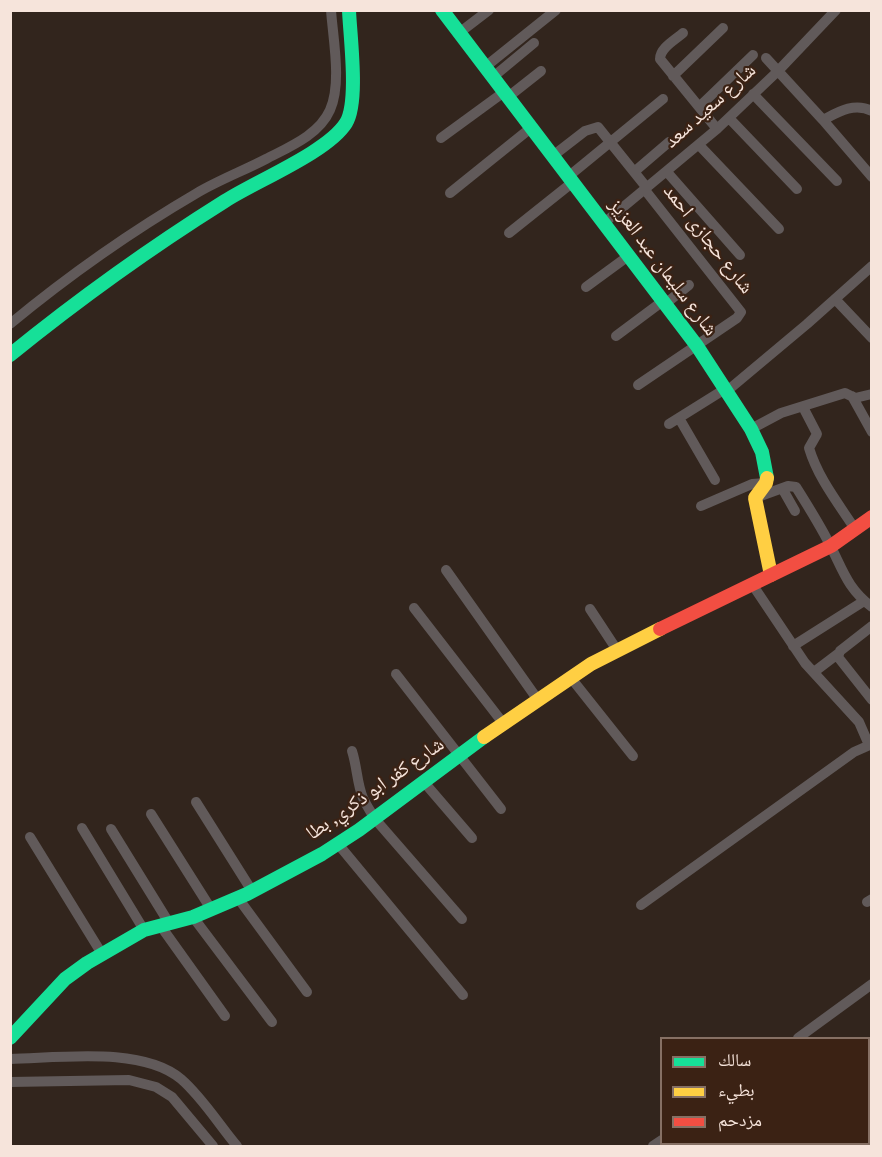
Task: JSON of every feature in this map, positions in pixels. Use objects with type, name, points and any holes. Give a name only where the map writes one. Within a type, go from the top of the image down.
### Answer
[{"type":"street","points":[[10,324],[92,263],[179,204],[287,147],[316,129],[331,109],[336,87],[331,10]]},
{"type":"street","points":[[10,355],[64,311],[144,252],[227,199],[331,141],[347,122],[353,105],[349,10]]},
{"type":"street","name":"شارع سليمان عبد العزيز","points":[[442,10],[554,155],[627,257],[697,346],[751,429],[767,468],[766,483]]},
{"type":"street","points":[[459,33],[489,10]]},
{"type":"street","points":[[489,72],[556,10]]},
{"type":"street","name":"شارع سعيد سعد","points":[[604,223],[729,118],[836,10]]},
{"type":"street","points":[[674,76],[723,28]]},
{"type":"street","points":[[683,33],[660,53],[662,62],[717,129]]},
{"type":"street","points":[[489,72],[534,43]]},
{"type":"street","points":[[699,107],[753,55]]},
{"type":"street","points":[[766,58],[872,177]]},
{"type":"street","points":[[441,138],[541,71]]},
{"type":"street","points":[[753,94],[837,181]]},
{"type":"street","points":[[509,233],[663,99]]},
{"type":"street","points":[[823,120],[851,108],[864,108],[872,111]]},
{"type":"street","points":[[729,118],[797,189]]},
{"type":"street","points":[[450,193],[532,127]]},
{"type":"street","name":"شارع حجازى احمد","points":[[554,155],[585,131],[595,127],[601,129],[741,312],[737,318],[697,346]]},
{"type":"street","points":[[634,172],[669,142]]},
{"type":"street","points":[[699,145],[779,229]]},
{"type":"street","points":[[667,172],[740,255]]},
{"type":"street","points":[[586,287],[627,257]]},
{"type":"street","points":[[669,424],[726,390],[872,266]]},
{"type":"street","points":[[616,336],[689,285]]},
{"type":"street","points":[[835,298],[872,338]]},
{"type":"street","points":[[638,385],[697,346]]},
{"type":"street","points":[[751,429],[774,417],[845,393],[855,398],[872,394]]},
{"type":"street","points":[[852,396],[872,432]]},
{"type":"street","points":[[803,407],[817,434],[809,448],[815,464],[826,486],[855,529]]},
{"type":"street","points":[[679,418],[715,480]]},
{"type":"street","points":[[766,483],[755,498],[771,575]]},
{"type":"street","points":[[701,506],[747,486],[766,483]]},
{"type":"street","points":[[755,498],[788,486],[796,488],[831,546],[841,571],[868,604],[793,646]]},
{"type":"street","points":[[782,488],[795,511]]},
{"type":"street","name":"شارع كفر ابو ذكري, بطا","points":[[10,1038],[65,979],[102,954],[144,930],[193,917],[238,898],[338,844],[503,723],[571,678],[617,650],[831,546],[872,516]]},
{"type":"street","points":[[446,570],[538,700]]},
{"type":"street","points":[[641,905],[854,752],[870,745],[859,722],[793,646],[752,584]]},
{"type":"street","points":[[414,608],[503,723]]},
{"type":"street","points":[[590,609],[617,650]]},
{"type":"street","points":[[814,672],[872,626]]},
{"type":"street","points":[[839,652],[838,660],[872,699]]},
{"type":"street","points":[[396,674],[501,809]]},
{"type":"street","points":[[571,678],[633,756]]},
{"type":"street","points":[[352,751],[357,765],[362,797],[375,819],[462,919]]},
{"type":"street","points":[[423,781],[472,838]]},
{"type":"street","points":[[196,802],[252,891]]},
{"type":"street","points":[[151,814],[211,909]]},
{"type":"street","points":[[82,828],[144,930]]},
{"type":"street","points":[[111,830],[165,924],[225,1016]]},
{"type":"street","points":[[30,837],[102,954]]},
{"type":"street","points":[[338,844],[463,995]]},
{"type":"street","points":[[238,898],[307,992]]},
{"type":"street","points":[[193,917],[272,1022]]},
{"type":"street","points":[[799,1037],[872,984]]},
{"type":"street","points":[[10,1059],[112,1057],[132,1059],[158,1066],[181,1080],[237,1146]]},
{"type":"street","points":[[10,1082],[110,1080],[146,1083],[172,1097],[213,1146]]},
{"type":"traffic: fast","points":[[10,355],[62,314],[169,237],[238,193],[308,155],[337,134],[346,123],[352,100],[353,68],[349,10]]},
{"type":"traffic: fast","points":[[442,10],[697,346],[751,429],[762,452],[767,478]]},
{"type":"traffic: fast","points":[[10,1038],[65,979],[87,963],[144,930],[193,917],[247,894],[322,854],[359,830],[484,737]]},
{"type":"traffic: slow","points":[[767,478],[755,498],[771,575]]},
{"type":"traffic: slow","points":[[484,737],[591,664],[660,629]]},
{"type":"traffic: jam","points":[[660,629],[831,546],[872,517]]}]
